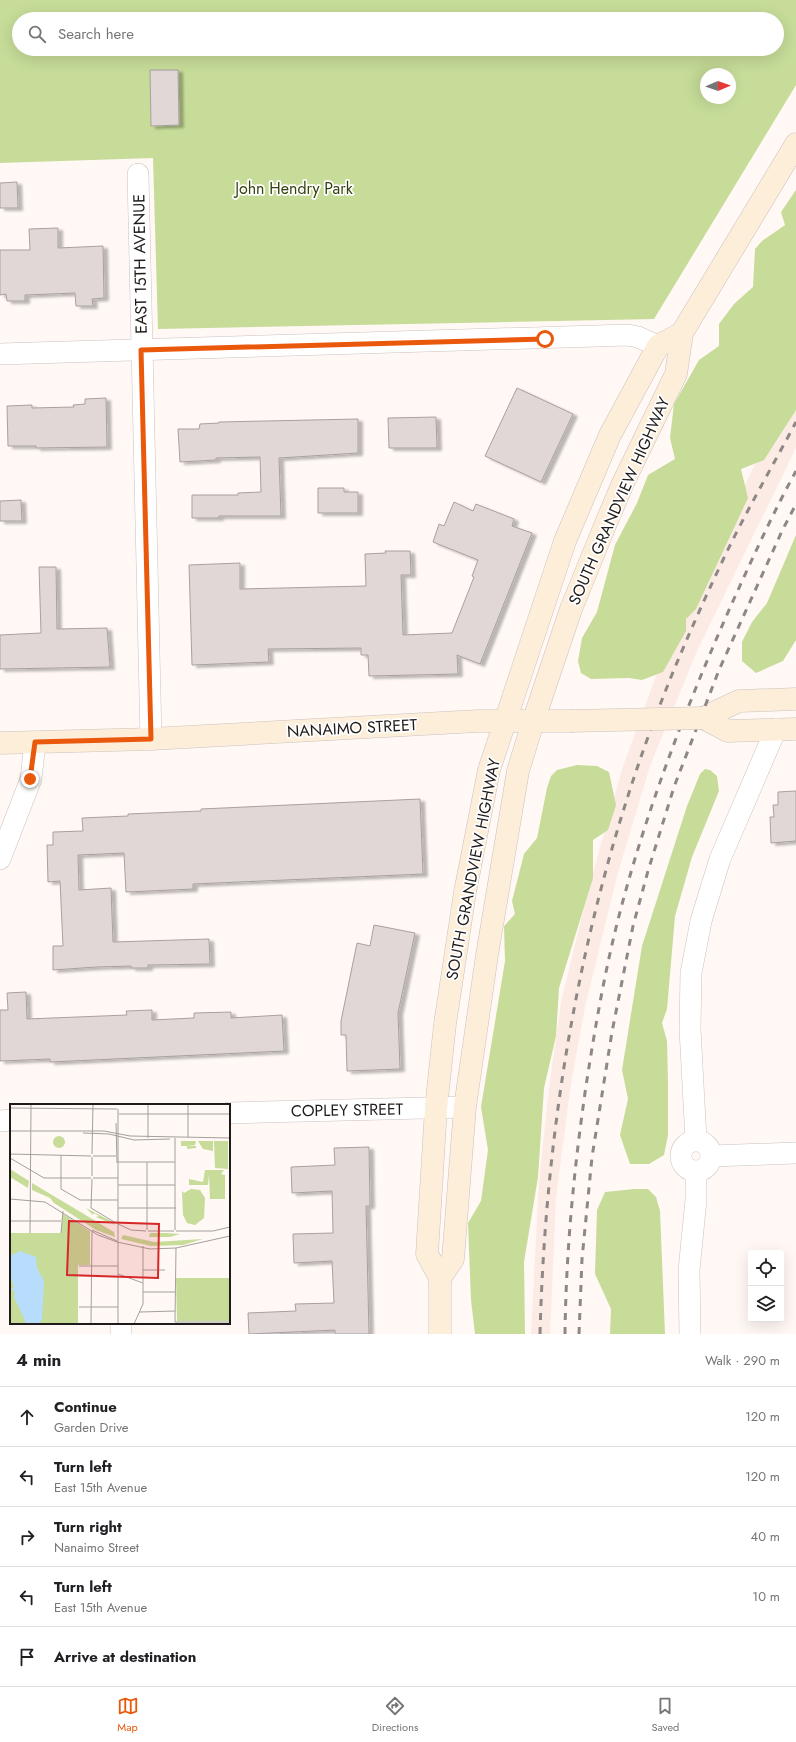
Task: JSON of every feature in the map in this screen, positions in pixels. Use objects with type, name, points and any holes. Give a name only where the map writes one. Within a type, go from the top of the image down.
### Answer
[{"type":"main road","name":"SOUTH GRANDVIEW HIGHWAY","points":[[658,346],[610,435],[565,541],[489,770],[465,892],[444,1024],[436,1108],[426,1254],[440,1278],[454,1259],[466,1107],[487,955],[518,771],[533,722],[571,609],[604,528],[623,483],[676,374],[682,333],[796,144]]},
{"type":"main road","points":[[658,346],[682,333]]},
{"type":"main road","name":"NANAIMO STREET","points":[[0,743],[151,739],[470,722],[703,718],[739,701],[795,697]]},
{"type":"main road","name":"NANAIMO STREET","points":[[703,718],[728,731],[786,729]]},
{"type":"main road","points":[[440,1278],[440,1334]]},
{"type":"street","name":"EAST 15TH AVENUE","points":[[138,174],[151,739]]},
{"type":"street","points":[[0,354],[628,335],[638,337],[658,346]]},
{"type":"street","points":[[696,1140],[690,1029],[691,973],[701,921],[720,859],[786,729]]},
{"type":"street","points":[[0,860],[30,779],[35,742]]},
{"type":"street","name":"COPLEY STREET","points":[[230,1113],[466,1107]]},
{"type":"street","points":[[0,1121],[10,1120]]},
{"type":"street","points":[[696,1140],[706,1144],[709,1148],[711,1156],[706,1168],[696,1171],[687,1168],[681,1161],[680,1156],[683,1146],[686,1143],[696,1140]]},
{"type":"street","points":[[711,1156],[796,1153]]},
{"type":"street","points":[[690,1334],[689,1270],[696,1200],[696,1171]]},
{"type":"shaded area","points":[[796,382],[796,448],[697,651],[650,766],[617,876],[585,1007],[570,1090],[556,1198],[550,1334],[531,1334],[539,1181],[549,1088],[561,1002],[590,883],[623,766],[667,646],[695,585]]},
{"type":"green space","name":"John Hendry Park","points":[[0,0],[796,0],[796,85],[654,319],[158,329],[153,158],[0,163]]},
{"type":"green space","points":[[796,190],[796,410],[764,460],[741,469],[748,498],[696,609],[686,619],[686,631],[663,672],[642,680],[629,678],[591,679],[581,673],[578,661],[582,638],[597,612],[615,545],[637,503],[648,475],[675,459],[670,438],[674,404],[699,360],[719,346],[719,324],[734,304],[753,287],[755,249],[762,241],[785,225],[781,212]]},
{"type":"green space","points":[[796,535],[796,640],[783,661],[756,673],[742,661],[742,642],[752,622],[767,603]]},
{"type":"green space","points":[[577,765],[597,766],[609,772],[616,805],[608,830],[593,840],[593,878],[559,988],[556,1036],[544,1088],[538,1177],[524,1262],[525,1334],[475,1334],[471,1300],[468,1223],[481,1201],[488,1150],[481,1107],[505,961],[504,926],[515,914],[512,901],[524,854],[537,838],[547,788],[551,776],[557,770]]},
{"type":"green space","points":[[705,769],[710,770],[717,776],[719,791],[692,857],[675,916],[667,1009],[662,1023],[667,1041],[668,1135],[664,1155],[649,1164],[630,1164],[620,1135],[628,1099],[622,1070],[642,946],[687,806],[700,774]]},
{"type":"green space","points":[[648,1189],[656,1197],[660,1211],[665,1334],[610,1334],[611,1309],[595,1274],[597,1210],[605,1192]]},
{"type":"building","points":[[150,70],[178,70],[179,125],[151,126]]},
{"type":"building","points":[[17,182],[18,208],[0,208],[0,183]]},
{"type":"building","points":[[58,228],[58,248],[103,246],[104,298],[92,299],[93,306],[76,306],[75,293],[25,295],[25,301],[7,301],[6,294],[0,295],[0,250],[30,250],[29,229]]},
{"type":"building","points":[[517,388],[573,414],[541,482],[485,456]]},
{"type":"building","points":[[106,398],[107,447],[36,448],[36,446],[8,446],[7,406],[32,405],[32,408],[74,407],[73,405],[85,404],[85,399]]},
{"type":"building","points":[[436,417],[437,448],[389,448],[388,418]]},
{"type":"building","points":[[358,419],[358,453],[279,458],[281,516],[219,516],[219,518],[192,518],[192,495],[238,495],[238,493],[261,492],[260,457],[216,458],[216,460],[180,462],[178,429],[199,429],[200,424],[219,422]]},
{"type":"building","points":[[318,488],[344,488],[344,492],[358,492],[358,513],[318,513]]},
{"type":"building","points":[[21,500],[22,521],[0,521],[0,501]]},
{"type":"building","points":[[454,502],[473,511],[476,504],[514,519],[512,526],[532,533],[480,664],[457,655],[458,674],[369,676],[368,655],[361,655],[361,648],[268,649],[269,662],[192,665],[189,565],[240,563],[240,589],[366,586],[365,554],[386,553],[385,551],[410,551],[411,575],[401,575],[403,635],[452,633],[474,577],[472,576],[478,560],[433,542],[439,524],[444,526]]},
{"type":"building","points":[[39,567],[56,567],[57,629],[107,628],[110,667],[0,669],[0,635],[41,633]]},
{"type":"building","points":[[796,791],[796,841],[771,843],[770,817],[774,817],[773,805],[778,805],[778,792]]},
{"type":"building","points":[[420,799],[423,874],[193,884],[193,889],[126,892],[124,853],[78,855],[79,890],[111,888],[113,942],[209,939],[210,964],[148,965],[148,968],[131,968],[131,966],[53,970],[53,946],[63,946],[60,881],[48,882],[47,845],[53,845],[53,832],[83,831],[82,818],[128,816],[128,814],[201,811],[201,809]]},
{"type":"building","points":[[374,925],[415,933],[398,1013],[400,1069],[347,1071],[346,1035],[341,1035],[341,1021],[357,943],[370,946]]},
{"type":"building","points":[[26,992],[27,1019],[127,1015],[126,1011],[152,1010],[152,1020],[194,1018],[194,1013],[231,1012],[231,1018],[282,1015],[284,1051],[50,1062],[50,1059],[0,1061],[0,1010],[8,1010],[7,993]]},
{"type":"building","points":[[369,1147],[370,1206],[366,1206],[369,1334],[335,1334],[335,1330],[249,1334],[248,1313],[296,1311],[295,1304],[334,1303],[332,1261],[294,1263],[293,1234],[333,1233],[332,1191],[292,1193],[291,1167],[335,1165],[334,1148]]},
{"type":"railway","points":[[540,1334],[544,1249],[551,1166],[562,1082],[576,1000],[594,918],[616,836],[641,756],[689,633],[730,544],[796,422]]},
{"type":"railway","points":[[565,1334],[569,1241],[574,1179],[582,1117],[589,1064],[601,999],[620,912],[656,793],[700,677],[771,519],[796,471]]},
{"type":"railway","points":[[579,1334],[582,1259],[592,1157],[612,1032],[633,926],[674,787],[719,670],[782,531],[796,504]]},
{"type":"route","points":[[30,779],[35,742],[151,739],[147,531],[141,350],[545,339]]}]
